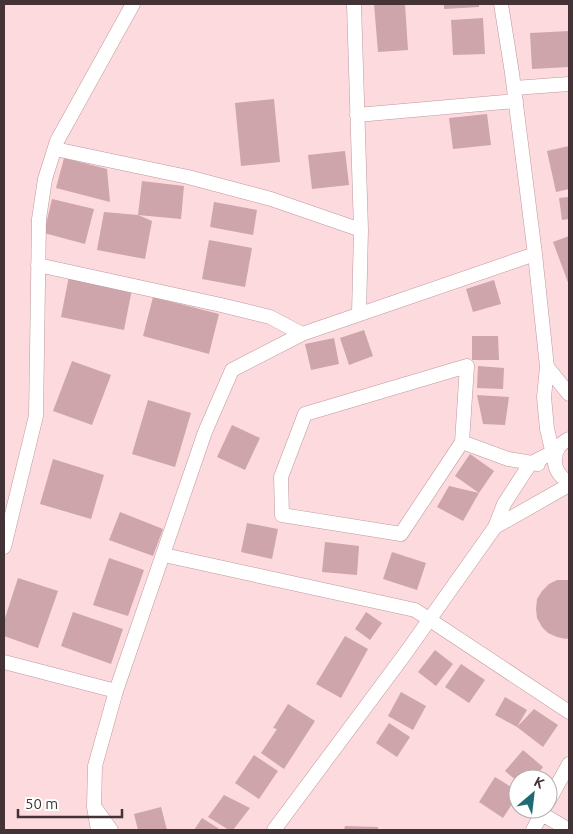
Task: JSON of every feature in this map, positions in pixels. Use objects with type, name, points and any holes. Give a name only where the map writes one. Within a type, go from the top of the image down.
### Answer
[{"type":"street","points":[[4,547],[36,416],[39,219],[45,179],[62,133],[133,4]]},
{"type":"street","points":[[354,4],[361,230],[359,314]]},
{"type":"street","points":[[495,528],[569,483],[560,475],[547,429],[544,396],[547,366],[535,254],[515,94],[501,4]]},
{"type":"street","points":[[357,115],[515,94],[569,84]]},
{"type":"street","points":[[55,149],[188,177],[271,199],[361,230]]},
{"type":"street","points":[[98,830],[94,807],[96,766],[116,691],[205,432],[232,370],[302,334],[535,254]]},
{"type":"street","points":[[38,265],[270,317],[302,334]]},
{"type":"street","points":[[467,366],[462,442],[401,534],[282,515],[281,476],[305,414],[467,366]]},
{"type":"street","points":[[547,366],[569,394]]},
{"type":"street","points":[[462,442],[508,459],[530,464],[555,456],[561,444],[569,439]]},
{"type":"street","points":[[276,829],[495,528],[504,504],[530,464]]},
{"type":"street","points":[[164,555],[416,610],[569,712]]},
{"type":"street","points":[[4,662],[116,691]]},
{"type":"street","points":[[558,784],[569,764]]},
{"type":"street","points":[[94,807],[111,830]]},
{"type":"street","points":[[533,830],[539,819]]},
{"type":"street","points":[[557,819],[569,830]]},
{"type":"building","points":[[374,4],[405,4],[408,50],[378,52]]},
{"type":"building","points":[[444,4],[479,4],[479,7],[444,9]]},
{"type":"building","points":[[483,18],[485,54],[453,55],[451,20]]},
{"type":"building","points":[[569,31],[569,67],[532,69],[530,33]]},
{"type":"building","points":[[274,99],[280,162],[241,166],[235,103]]},
{"type":"building","points":[[487,114],[491,145],[453,149],[449,118]]},
{"type":"building","points":[[569,146],[569,189],[556,192],[547,151]]},
{"type":"building","points":[[345,151],[349,185],[312,189],[308,155]]},
{"type":"building","points":[[64,158],[107,169],[110,202],[56,188]]},
{"type":"building","points":[[142,181],[184,186],[181,219],[138,215]]},
{"type":"building","points":[[569,197],[569,219],[562,220],[559,198]]},
{"type":"building","points":[[52,199],[94,209],[85,244],[44,233]]},
{"type":"building","points":[[214,202],[257,210],[253,235],[210,227]]},
{"type":"building","points":[[104,212],[138,215],[152,221],[145,259],[97,250]]},
{"type":"building","points":[[569,236],[569,285],[553,242]]},
{"type":"building","points":[[209,240],[252,248],[245,287],[202,279]]},
{"type":"building","points":[[69,276],[132,289],[124,330],[61,317]]},
{"type":"building","points":[[494,280],[501,304],[473,312],[466,289]]},
{"type":"building","points":[[153,297],[219,314],[209,354],[143,336]]},
{"type":"building","points":[[364,330],[373,356],[349,365],[340,338]]},
{"type":"building","points":[[472,336],[498,336],[499,360],[472,360]]},
{"type":"building","points":[[334,338],[339,364],[311,370],[305,344]]},
{"type":"building","points":[[72,361],[111,375],[92,425],[53,411]]},
{"type":"building","points":[[478,366],[504,368],[503,389],[477,388]]},
{"type":"building","points":[[477,395],[509,397],[505,425],[483,424]]},
{"type":"building","points":[[148,400],[191,413],[175,467],[132,454]]},
{"type":"building","points":[[232,425],[260,438],[245,470],[217,457]]},
{"type":"building","points":[[470,454],[494,471],[479,493],[455,476]]},
{"type":"building","points":[[53,459],[104,475],[91,519],[40,504]]},
{"type":"building","points":[[449,486],[479,493],[463,521],[437,507]]},
{"type":"building","points":[[120,512],[163,529],[153,556],[109,540]]},
{"type":"building","points":[[247,523],[278,529],[272,559],[241,552]]},
{"type":"building","points":[[325,542],[359,546],[357,575],[322,572]]},
{"type":"building","points":[[392,552],[426,563],[417,590],[383,579]]},
{"type":"building","points":[[109,558],[144,570],[128,616],[93,605]]},
{"type":"building","points":[[18,578],[58,591],[38,648],[4,636],[4,621]]},
{"type":"building","points":[[557,580],[569,580],[569,638],[566,639],[548,633],[537,618],[537,599],[549,584]]},
{"type":"building","points":[[73,612],[123,629],[111,664],[61,646]]},
{"type":"building","points":[[366,612],[382,623],[370,640],[355,629]]},
{"type":"building","points":[[345,636],[368,649],[341,698],[316,684]]},
{"type":"building","points":[[435,650],[453,664],[436,686],[418,672]]},
{"type":"building","points":[[461,664],[485,680],[469,703],[445,687]]},
{"type":"building","points":[[401,692],[426,706],[413,730],[388,716]]},
{"type":"building","points":[[505,697],[527,710],[517,727],[495,715]]},
{"type":"building","points":[[288,704],[315,721],[284,769],[261,753],[277,729],[273,728]]},
{"type":"building","points":[[534,709],[558,725],[543,747],[517,727]]},
{"type":"building","points":[[389,723],[410,737],[397,757],[376,743]]},
{"type":"building","points":[[523,750],[543,767],[542,769],[508,769],[508,774],[505,771]]},
{"type":"building","points":[[254,755],[278,771],[259,799],[235,783]]},
{"type":"building","points":[[495,777],[508,785],[508,810],[503,818],[479,802]]},
{"type":"building","points":[[224,795],[250,808],[233,830],[229,830],[208,817]]},
{"type":"building","points":[[161,807],[167,830],[138,830],[134,814]]},
{"type":"building","points":[[202,818],[221,830],[194,830]]},
{"type":"building","points":[[345,826],[378,827],[378,830],[344,830]]}]
